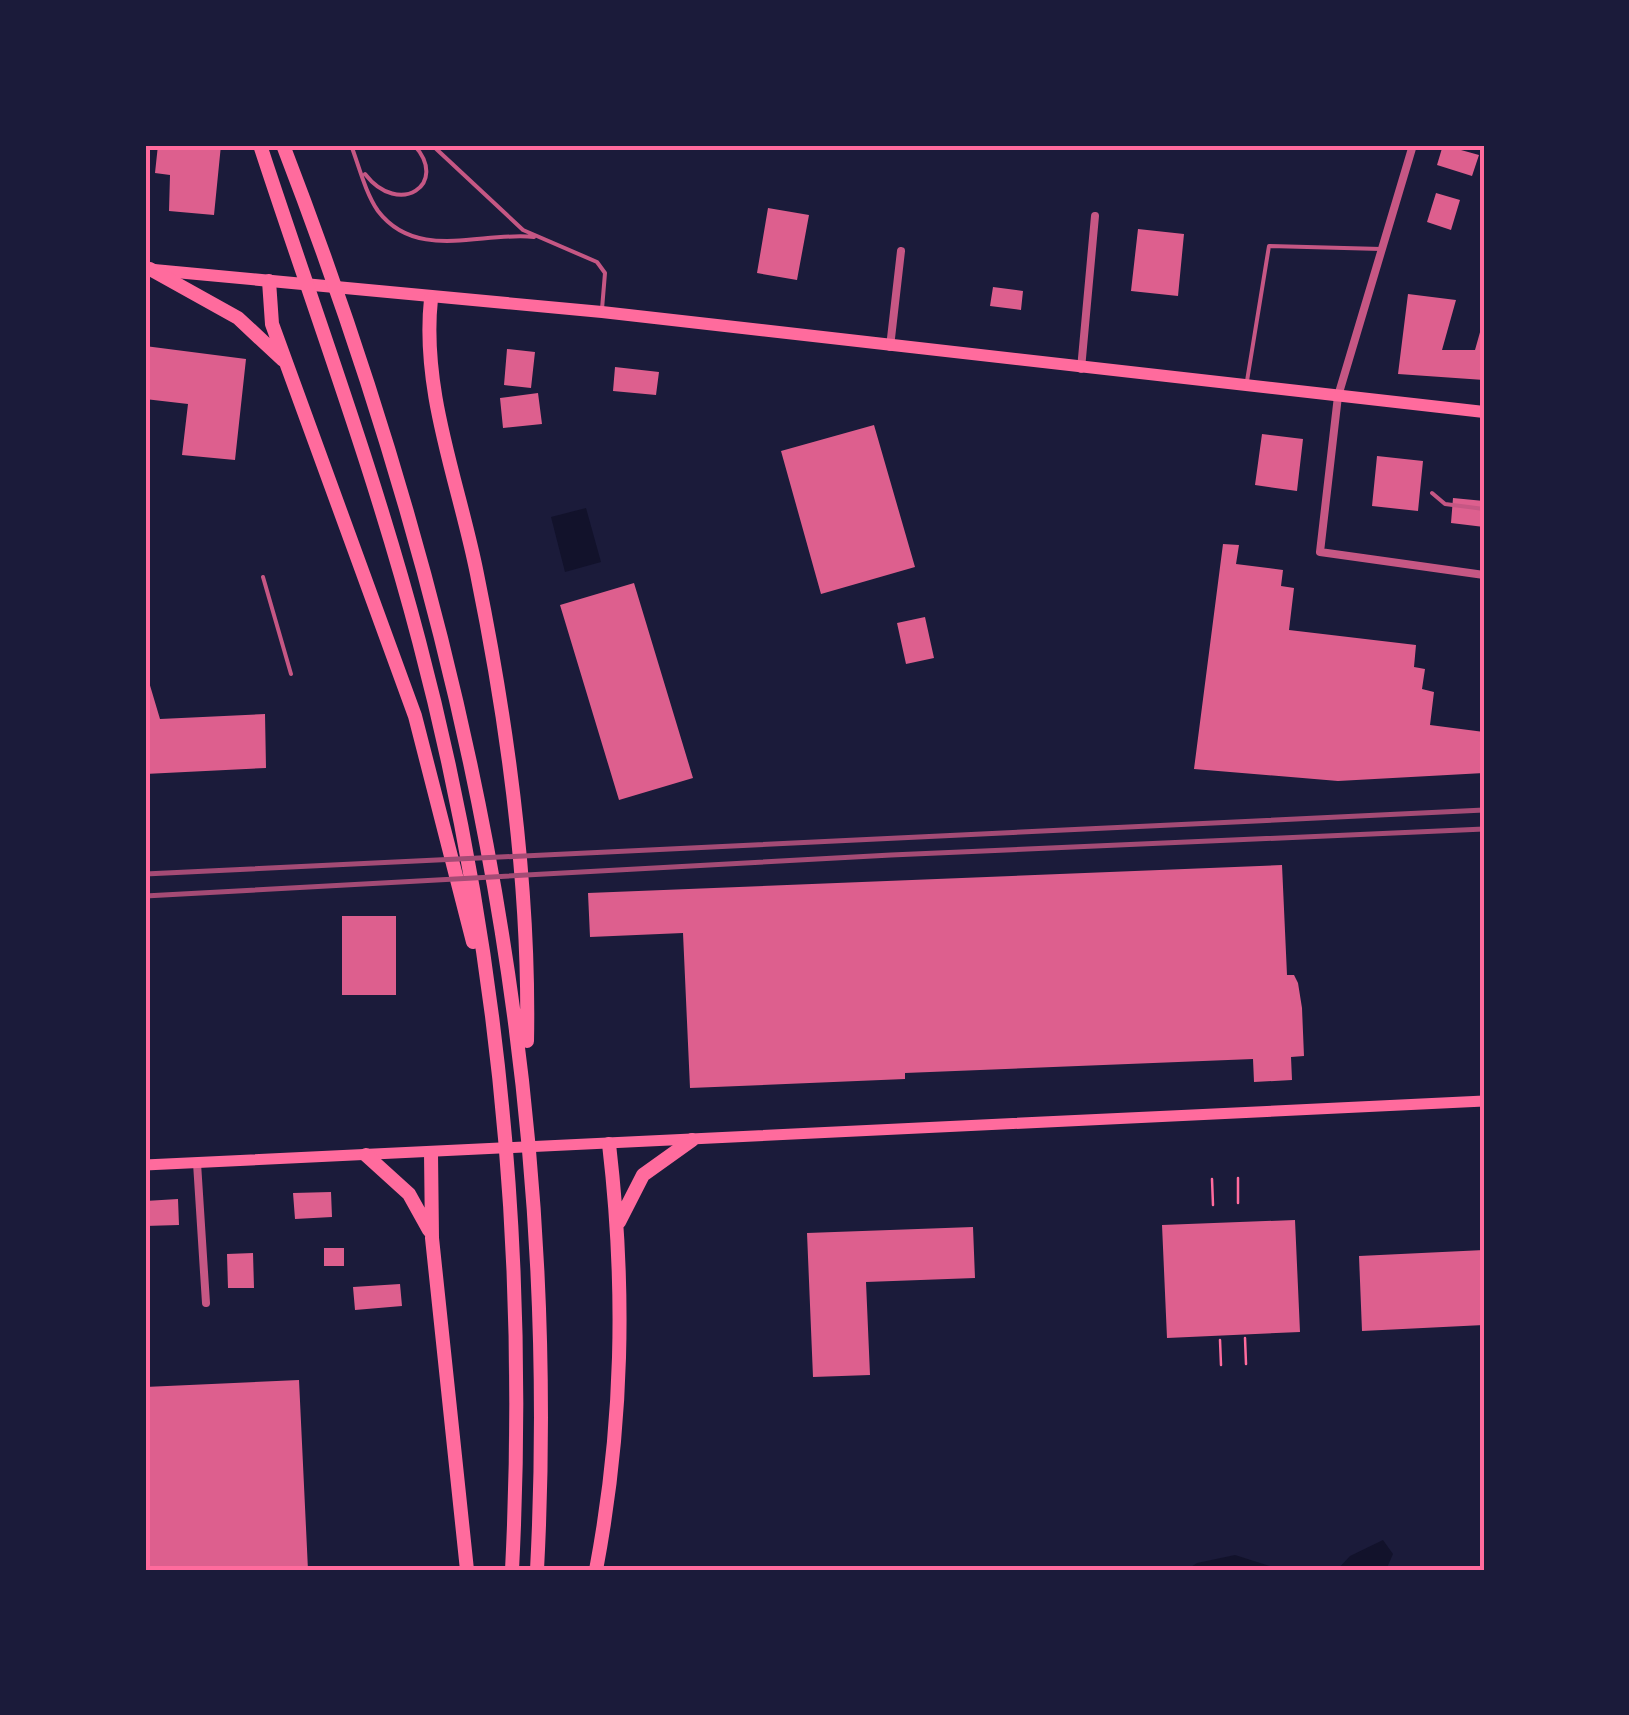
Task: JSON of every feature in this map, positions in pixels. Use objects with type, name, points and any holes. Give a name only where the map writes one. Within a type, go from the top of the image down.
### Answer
[{"type":"highway","points":[[260,145],[404,584],[462,832],[467,899]]},
{"type":"highway","points":[[286,145],[428,588],[488,834],[526,1097],[535,1215],[542,1385],[537,1570]]},
{"type":"highway","points":[[148,269],[238,318],[287,365]]},
{"type":"highway","points":[[269,281],[270,313],[287,365],[403,678],[467,899],[490,1004],[504,1113],[511,1214],[517,1408],[512,1570]]},
{"type":"highway","points":[[431,299],[431,377],[486,621],[515,826],[528,988],[526,1097]]},
{"type":"highway","points":[[618,1227],[626,1202],[643,1175],[692,1140]]},
{"type":"highway","points":[[596,1570],[620,1394],[618,1227],[610,1144]]},
{"type":"highway","points":[[432,1153],[432,1238],[467,1570]]},
{"type":"highway","points":[[366,1155],[409,1194],[432,1238]]},
{"type":"main road","points":[[148,269],[431,299],[602,312],[1080,370],[1484,412]]},
{"type":"main road","points":[[145,1165],[1484,1101]]},
{"type":"street","points":[[1413,145],[1338,396],[1320,552],[1484,575]]},
{"type":"street","points":[[1080,370],[1095,216]]},
{"type":"street","points":[[890,347],[901,252]]},
{"type":"street","points":[[197,1163],[206,1302]]},
{"type":"lane","points":[[351,145],[380,213],[414,237],[450,242],[501,235],[539,238]]},
{"type":"lane","points":[[432,145],[498,210],[539,238],[597,262],[604,273],[602,312]]},
{"type":"lane","points":[[356,158],[377,189],[391,196],[408,196],[420,188],[426,177],[426,162],[416,147]]},
{"type":"lane","points":[[1247,386],[1269,246],[1381,249]]},
{"type":"lane","points":[[1432,493],[1445,504],[1484,510]]},
{"type":"lane","points":[[263,577],[291,674]]},
{"type":"path","points":[[1238,1178],[1238,1204]]},
{"type":"path","points":[[1212,1179],[1213,1205]]},
{"type":"path","points":[[1245,1338],[1246,1364]]},
{"type":"path","points":[[1220,1340],[1221,1366]]},
{"type":"shaded area","points":[[586,508],[601,562],[565,572],[551,517]]},
{"type":"shaded area","points":[[1383,1540],[1393,1554],[1386,1570],[1337,1570],[1350,1556]]},
{"type":"shaded area","points":[[1235,1555],[1282,1570],[1186,1570],[1197,1563]]},
{"type":"building","points":[[158,145],[221,145],[214,215],[169,211],[170,175],[155,173]]},
{"type":"building","points":[[1443,145],[1479,155],[1472,176],[1437,165]]},
{"type":"building","points":[[1436,193],[1460,200],[1451,230],[1427,222]]},
{"type":"building","points":[[768,208],[809,215],[797,280],[757,273]]},
{"type":"building","points":[[1138,229],[1184,234],[1178,296],[1131,291]]},
{"type":"building","points":[[993,287],[1023,291],[1021,310],[990,306]]},
{"type":"building","points":[[1408,294],[1456,300],[1442,350],[1475,350],[1484,318],[1484,380],[1398,374]]},
{"type":"building","points":[[145,346],[246,359],[235,460],[182,455],[188,404],[145,399]]},
{"type":"building","points":[[507,349],[535,352],[531,388],[504,385]]},
{"type":"building","points":[[615,367],[659,372],[656,395],[613,391]]},
{"type":"building","points":[[538,393],[542,424],[503,428],[500,398]]},
{"type":"building","points":[[874,425],[915,567],[821,594],[781,451]]},
{"type":"building","points":[[1262,434],[1303,439],[1297,491],[1255,485]]},
{"type":"building","points":[[1377,456],[1423,461],[1418,511],[1372,506]]},
{"type":"building","points":[[1453,498],[1484,501],[1484,527],[1451,523]]},
{"type":"building","points":[[1223,544],[1239,545],[1236,564],[1283,570],[1281,586],[1294,588],[1289,630],[1416,645],[1414,667],[1425,669],[1422,689],[1434,692],[1430,725],[1484,732],[1484,773],[1338,781],[1194,769]]},
{"type":"building","points":[[634,583],[693,778],[619,800],[560,605]]},
{"type":"building","points":[[925,617],[934,658],[906,664],[897,623]]},
{"type":"building","points":[[146,672],[160,719],[265,714],[266,768],[145,774]]},
{"type":"building","points":[[1282,865],[1287,975],[1294,975],[1298,983],[1302,1008],[1304,1056],[1291,1057],[1292,1080],[1254,1082],[1253,1059],[905,1073],[905,1079],[690,1088],[683,933],[590,937],[588,893]]},
{"type":"building","points":[[342,916],[396,916],[396,995],[342,995]]},
{"type":"building","points":[[331,1192],[332,1217],[295,1219],[293,1193]]},
{"type":"building","points":[[178,1199],[179,1225],[145,1226],[145,1201]]},
{"type":"building","points":[[1295,1220],[1300,1332],[1167,1338],[1162,1225]]},
{"type":"building","points":[[973,1227],[975,1278],[866,1282],[870,1375],[813,1377],[807,1233]]},
{"type":"building","points":[[324,1248],[344,1248],[344,1266],[324,1266]]},
{"type":"building","points":[[1484,1250],[1484,1325],[1362,1331],[1359,1256]]},
{"type":"building","points":[[253,1253],[254,1288],[228,1288],[227,1254]]},
{"type":"building","points":[[400,1284],[402,1306],[355,1310],[353,1287]]},
{"type":"building","points":[[299,1380],[308,1570],[145,1570],[145,1387]]},
{"type":"railway","points":[[145,874],[1484,810]]},
{"type":"railway","points":[[145,896],[891,855],[1484,829]]}]
